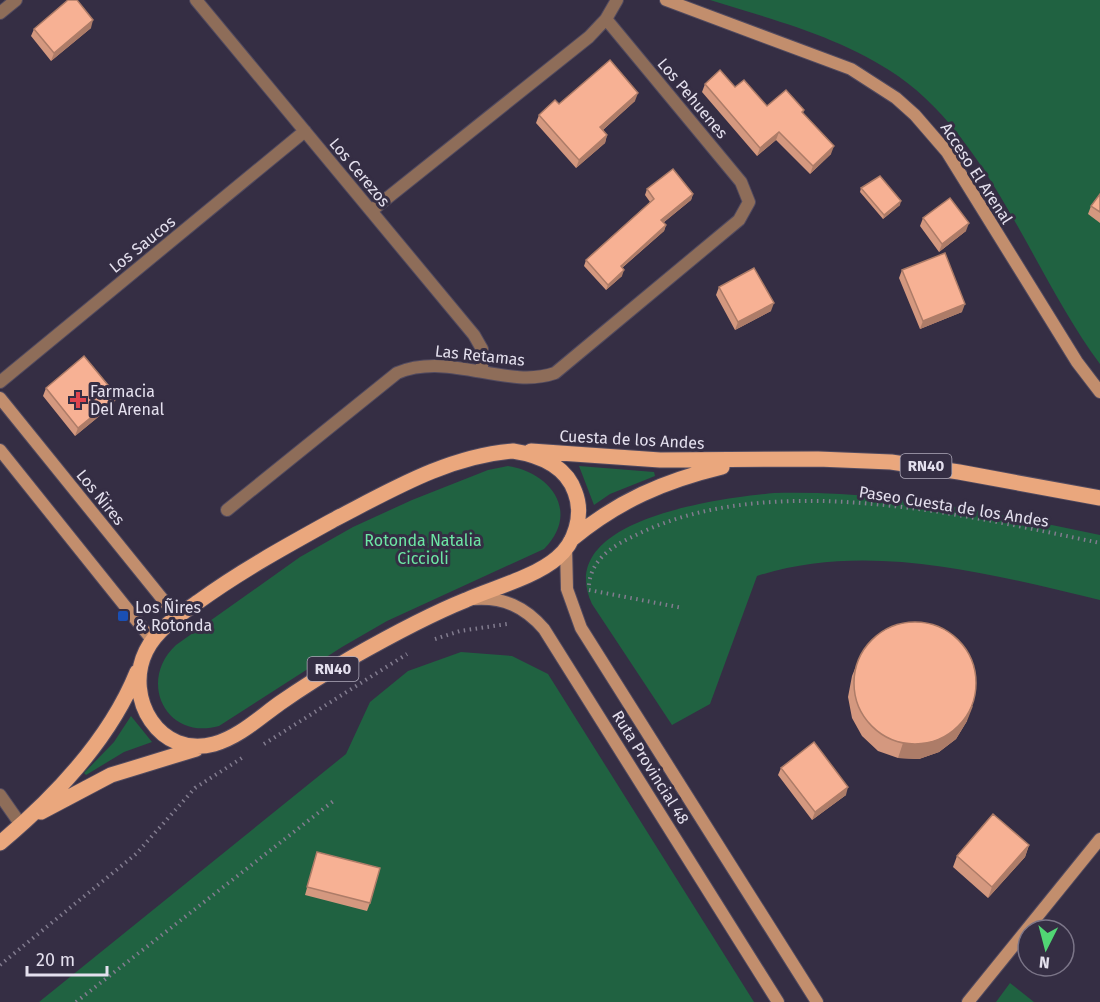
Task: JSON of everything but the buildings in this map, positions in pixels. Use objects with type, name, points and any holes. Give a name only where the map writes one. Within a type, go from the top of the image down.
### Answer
[{"type":"main road","name":"RN40","points":[[0,843],[21,825],[97,743],[124,700],[149,646],[177,617],[269,556],[381,495],[459,461],[513,451],[529,454],[553,464],[571,482],[578,504],[578,517],[569,544],[549,564],[461,602],[351,658],[240,732],[211,746],[159,758],[111,775],[65,798],[21,825]]},
{"type":"main road","name":"Cuesta de los Andes","points":[[513,451],[660,460],[818,459],[891,462],[1100,498]]},
{"type":"main road","name":"Cuesta de los Andes","points":[[569,544],[610,509],[655,486],[749,461]]},
{"type":"main road","points":[[149,646],[139,679],[140,692],[148,718],[166,738],[195,747],[211,746]]},
{"type":"street","points":[[0,13],[16,0]]},
{"type":"street","name":"Los Cerezos","points":[[196,0],[478,340],[483,356],[482,371]]},
{"type":"street","points":[[371,211],[589,37],[606,19],[617,0]]},
{"type":"street","name":"Acceso El Arenal","points":[[666,0],[851,69],[896,98],[915,115],[947,152],[1077,362],[1100,392]]},
{"type":"street","name":"Los Pehuenes","points":[[606,19],[741,182],[749,202]]},
{"type":"street","name":"Los Saucos","points":[[0,382],[305,131]]},
{"type":"street","name":"Las Retamas","points":[[227,510],[397,373],[423,365],[537,377],[562,368],[739,220],[749,202]]},
{"type":"street","name":"Los Ñires","points":[[0,398],[177,617]]},
{"type":"street","points":[[0,450],[149,646]]},
{"type":"street","name":"Ruta Provincial 48","points":[[569,544],[567,589],[581,628],[817,1002]]},
{"type":"street","name":"Ruta Provincial 48","points":[[461,602],[489,599],[514,604],[533,616],[544,629],[778,1002]]},
{"type":"street","points":[[0,795],[21,825]]},
{"type":"street","points":[[968,1002],[1100,839]]},
{"type":"path","name":"Paseo Cuesta de los Andes","points":[[683,608],[588,591],[590,573],[594,565],[624,540],[665,522],[692,515],[766,503],[845,502],[886,506],[1000,523],[1100,543]]},
{"type":"path","points":[[429,642],[460,632],[519,623]]},
{"type":"path","points":[[257,748],[415,649]]},
{"type":"path","points":[[0,965],[136,855],[195,788],[247,755]]},
{"type":"path","points":[[76,1002],[336,799]]},
{"type":"green space","points":[[710,0],[1100,0],[1100,364],[1053,290],[985,172],[931,103],[898,76],[854,50],[807,31]]},
{"type":"green space","name":"Rotonda Natalia Ciccioli","points":[[508,466],[524,470],[537,477],[556,497],[560,509],[560,522],[555,535],[544,549],[387,621],[342,647],[219,726],[200,728],[184,725],[163,705],[158,690],[159,675],[164,659],[176,645],[300,557],[353,527],[412,500],[488,470]]},
{"type":"green space","points":[[579,466],[654,472],[655,476],[610,494],[594,505]]},
{"type":"green space","points":[[774,493],[857,495],[938,504],[1100,535],[1100,600],[972,571],[885,561],[842,561],[799,566],[757,576],[710,704],[672,725],[592,604],[586,575],[596,551],[619,532],[649,518],[718,500]]},
{"type":"green space","points":[[461,652],[512,656],[548,674],[754,1002],[39,1002],[346,754],[370,702],[408,671]]},
{"type":"green space","points":[[131,716],[152,742],[124,752],[86,775],[84,773],[114,742]]},
{"type":"green space","points":[[1010,983],[1034,1002],[996,1002]]},
{"type":"place","name":"Farmacia Del Arenal","points":[[78,400]]},
{"type":"place","name":"Los Ñires & Rotonda","points":[[123,616]]}]
